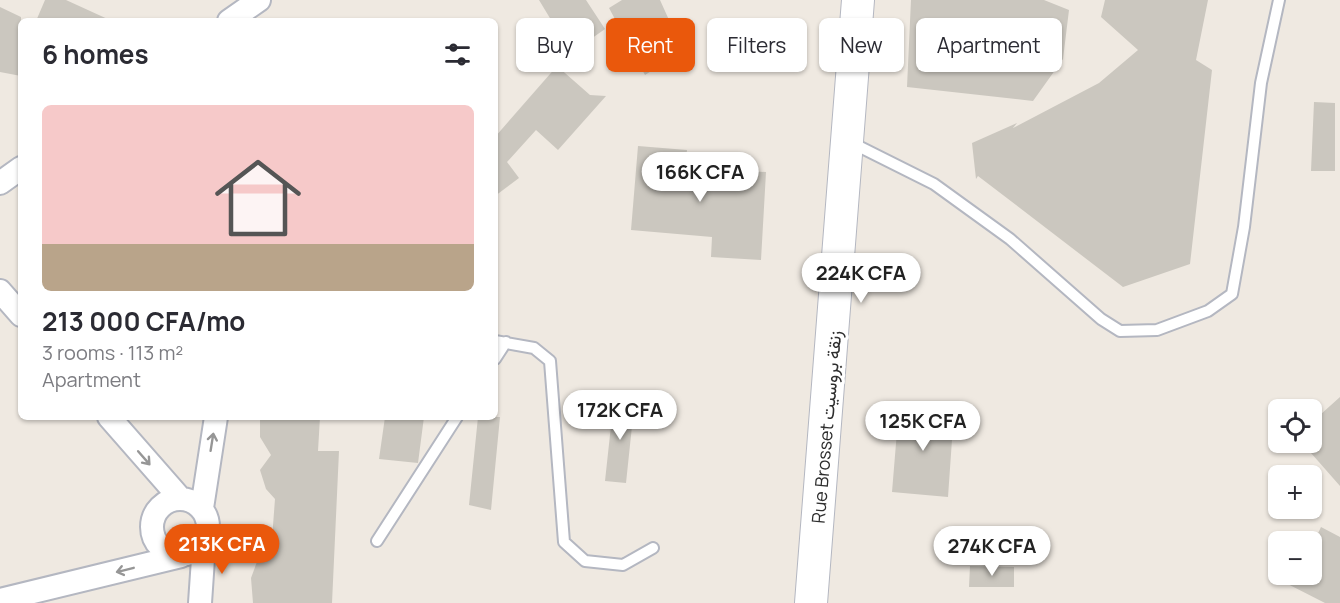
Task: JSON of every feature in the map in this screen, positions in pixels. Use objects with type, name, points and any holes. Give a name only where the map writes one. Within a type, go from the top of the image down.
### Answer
[{"type":"main road","name":"Rue Brosset زنقة بروسيت","points":[[811,603],[858,0]]},
{"type":"street","points":[[233,18],[259,0]]},
{"type":"street","points":[[0,183],[18,170]]},
{"type":"street","points":[[0,290],[18,289]]},
{"type":"street","points":[[0,290],[18,311]]},
{"type":"street","points":[[112,420],[180,498]]},
{"type":"street","points":[[202,508],[216,420]]},
{"type":"street","points":[[181,556],[169,554],[159,546],[153,534],[152,522],[157,510],[167,502],[180,498],[192,500],[202,508],[208,520],[209,532],[204,544],[200,603]]},
{"type":"street","points":[[0,600],[194,553],[204,544]]},
{"type":"lane","points":[[847,140],[933,184],[1010,239],[1101,319],[1120,331],[1156,330],[1208,311],[1232,294],[1244,227],[1261,83],[1279,0]]},
{"type":"lane","points":[[500,341],[534,348],[550,361],[564,542],[585,561],[622,565],[653,548]]},
{"type":"lane","points":[[377,541],[455,420]]},
{"type":"building","points":[[45,0],[66,0],[105,18],[37,18]]},
{"type":"building","points":[[539,0],[586,0],[605,29],[594,37],[594,18],[550,18]]},
{"type":"building","points":[[622,0],[660,0],[668,18],[614,18],[609,8]]},
{"type":"building","points":[[911,0],[1044,0],[1069,10],[1062,60],[1062,18],[916,18],[916,72],[1054,72],[1033,101],[907,87]]},
{"type":"building","points":[[1105,0],[1208,0],[1196,60],[1212,70],[1190,264],[1123,287],[978,176],[976,179],[972,143],[1017,123],[1013,128],[1099,83],[1138,50],[1101,17]]},
{"type":"building","points":[[0,7],[21,18],[18,18],[18,75],[0,72]]},
{"type":"building","points":[[552,72],[564,72],[590,95],[606,96],[558,150],[536,130],[507,162],[519,178],[498,194],[498,134]]},
{"type":"building","points":[[1314,102],[1335,103],[1335,171],[1311,171]]},
{"type":"building","points":[[638,146],[687,150],[685,167],[766,172],[761,260],[711,257],[712,237],[631,230]]},
{"type":"building","points":[[1340,397],[1340,486],[1311,453],[1322,453],[1322,413]]},
{"type":"building","points":[[614,398],[628,399],[634,407],[626,483],[605,481]]},
{"type":"building","points":[[899,407],[954,411],[948,497],[892,492]]},
{"type":"building","points":[[500,417],[491,510],[469,505],[478,420],[498,420]]},
{"type":"building","points":[[260,420],[320,420],[318,451],[339,451],[332,603],[253,603],[251,578],[258,559],[271,552],[275,499],[266,489],[260,470],[271,455],[260,437]]},
{"type":"building","points":[[385,420],[424,420],[418,463],[379,459]]},
{"type":"building","points":[[1321,527],[1340,537],[1340,603],[1325,603],[1290,585],[1322,585],[1322,531],[1319,531]]},
{"type":"building","points":[[970,566],[1014,567],[1014,587],[969,587]]}]
